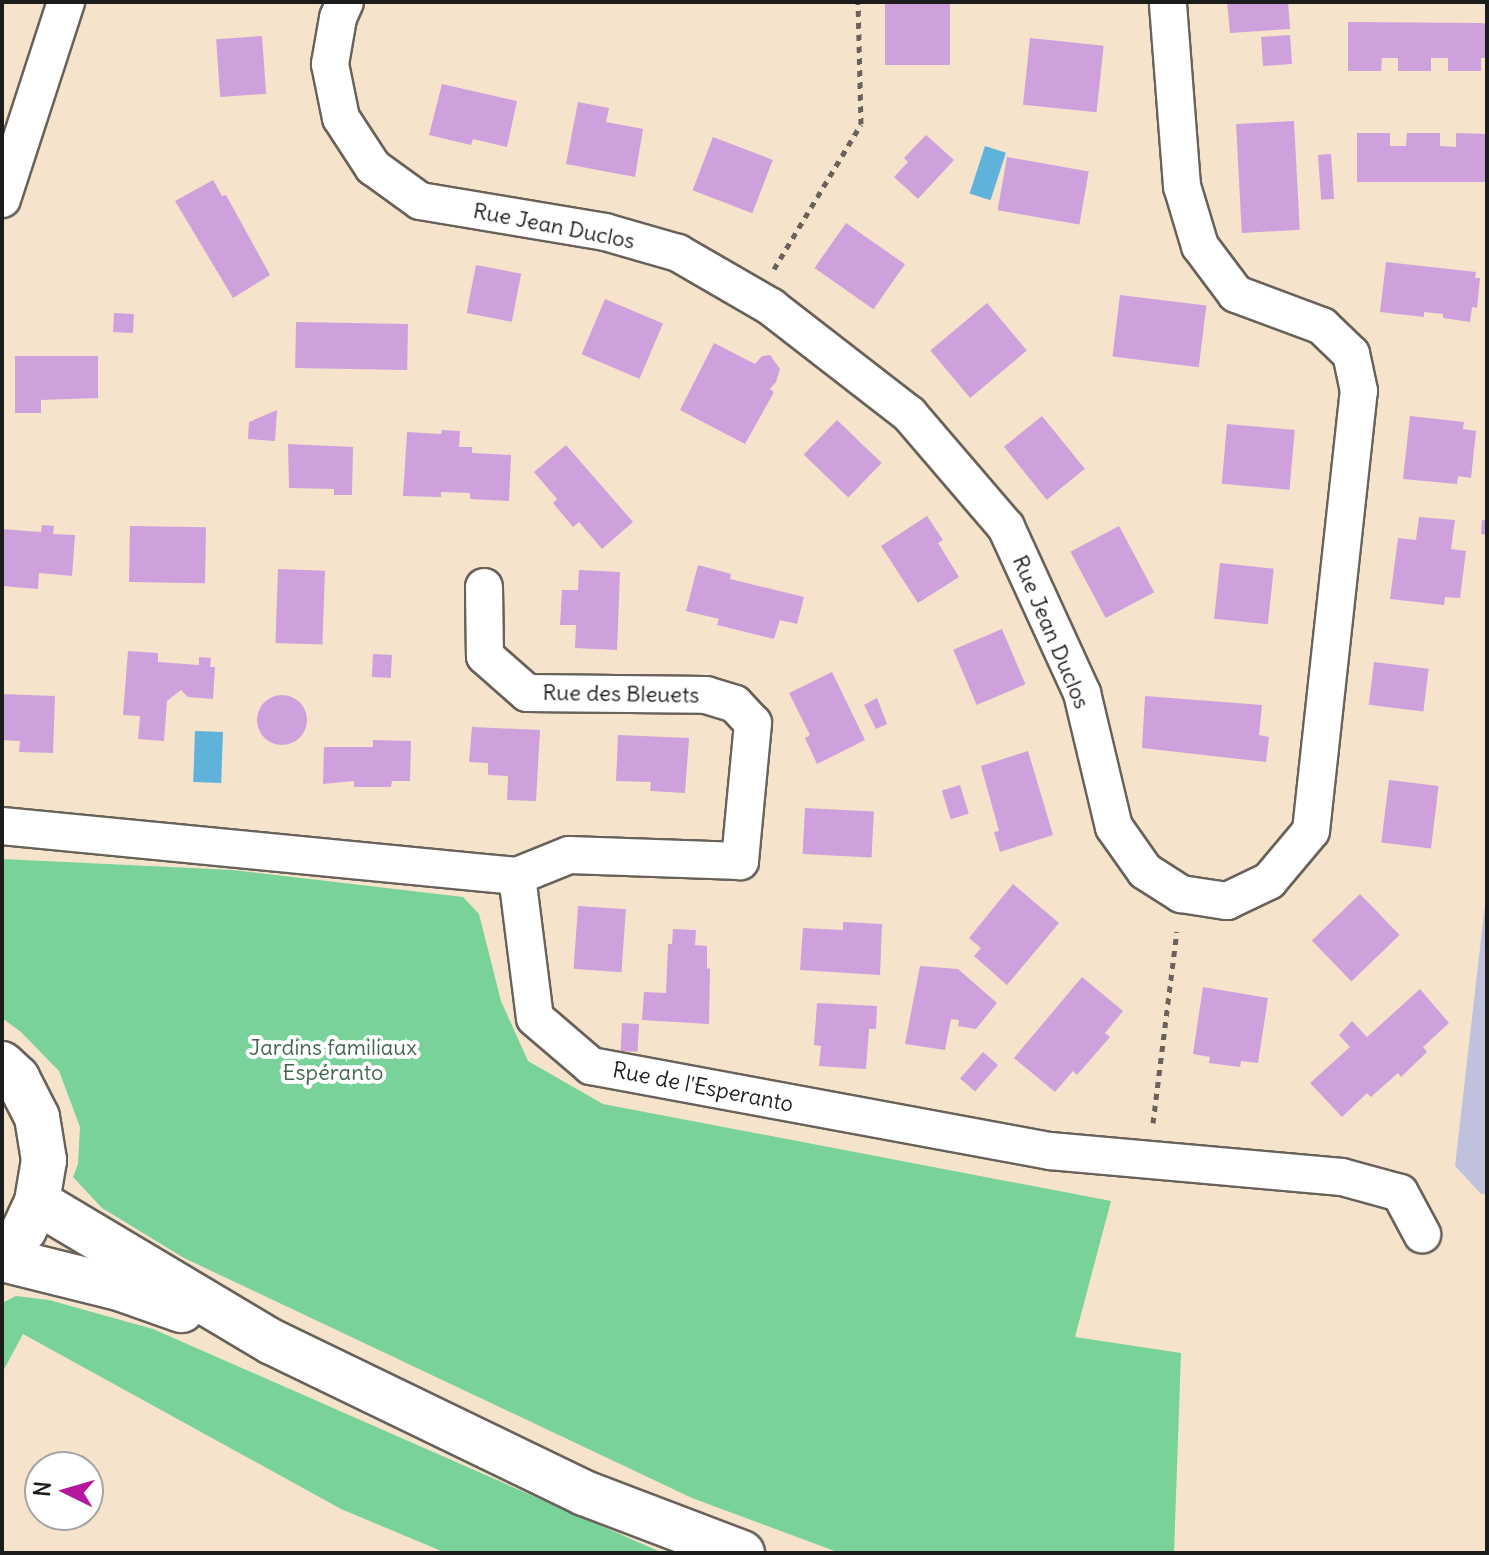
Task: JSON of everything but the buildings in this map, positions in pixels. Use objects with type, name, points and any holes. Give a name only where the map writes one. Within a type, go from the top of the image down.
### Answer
[{"type":"main road","points":[[2,1064],[17,1078],[37,1117],[44,1160],[37,1202],[23,1233],[2,1259],[122,1289],[272,1342]]},
{"type":"main road","points":[[37,1202],[272,1342],[584,1493],[742,1553]]},
{"type":"street","points":[[2,199],[66,2]]},
{"type":"street","name":"Rue Jean Duclos","points":[[345,2],[330,64],[341,118],[373,167],[420,201],[605,232],[678,253],[757,299],[909,414],[1006,527],[1082,693],[1114,827],[1145,871],[1181,894],[1227,901],[1269,881],[1311,831],[1359,391],[1351,354],[1322,326],[1236,294],[1200,246],[1182,186],[1168,2]]},
{"type":"street","name":"Rue des Bleuets","points":[[484,587],[485,656],[527,693],[706,695],[735,704],[753,723],[740,861],[569,855],[517,876]]},
{"type":"street","points":[[2,826],[517,876]]},
{"type":"street","name":"Rue de l'Esperanto","points":[[517,876],[535,1018],[591,1066],[1050,1151],[1342,1177],[1400,1193],[1422,1234]]},
{"type":"path","points":[[757,299],[861,124],[858,2]]},
{"type":"path","points":[[1149,1160],[1181,894]]},
{"type":"shaded area","points":[[1487,887],[1487,1194],[1481,1194],[1455,1166]]},
{"type":"green space","name":"Jardins familiaux Espéranto","points":[[2,859],[233,870],[463,897],[479,914],[501,1001],[528,1061],[603,1104],[1111,1201],[1075,1337],[1181,1353],[1174,1553],[840,1553],[692,1498],[184,1258],[102,1208],[73,1177],[78,1164],[80,1127],[59,1071],[21,1032],[2,1018]]},
{"type":"green space","points":[[16,1296],[49,1300],[153,1329],[663,1553],[446,1553],[341,1509],[23,1334],[2,1373],[2,1303]]},
{"type":"water","points":[[985,146],[1006,153],[990,200],[970,194]]},
{"type":"water","points":[[195,731],[223,732],[221,783],[193,782]]}]
